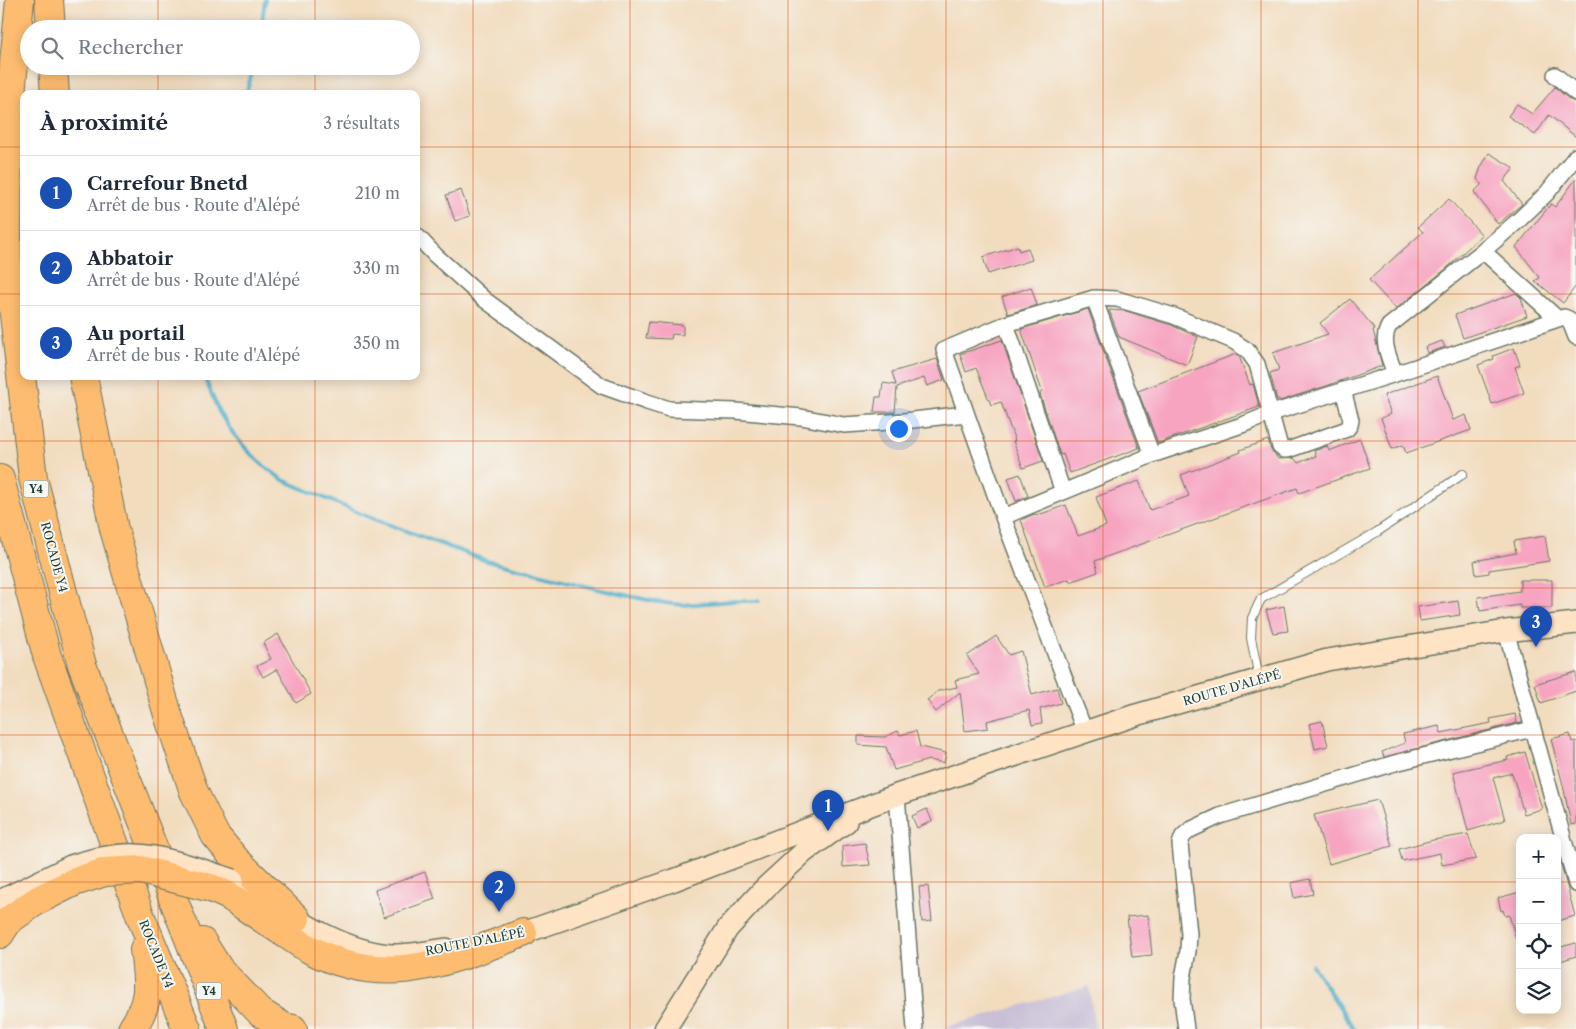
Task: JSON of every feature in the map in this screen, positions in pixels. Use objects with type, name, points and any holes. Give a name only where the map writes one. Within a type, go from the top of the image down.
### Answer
[{"type":"highway","name":"ROCADE Y4","points":[[20,0],[8,125],[7,255],[20,366]]},
{"type":"highway","points":[[49,0],[50,20]]},
{"type":"highway","points":[[54,75],[55,90]]},
{"type":"highway","name":"ROCADE Y4","points":[[22,380],[33,478],[82,665],[224,1029]]},
{"type":"highway","points":[[84,380],[114,529],[168,715],[194,792],[215,835],[236,860],[296,918]]},
{"type":"highway","name":"ROCADE Y4","points":[[0,479],[47,656],[140,916],[187,1029]]},
{"type":"highway","points":[[0,934],[9,920],[73,874],[141,870],[210,888],[231,888],[310,950],[344,965],[383,971],[417,968],[451,960],[523,933]]},
{"type":"highway","points":[[170,890],[219,969],[260,1012],[284,1027],[293,1029]]},
{"type":"highway","points":[[0,911],[11,895]]},
{"type":"highway","points":[[132,1029],[142,1013],[148,986],[140,916]]},
{"type":"main road","name":"ROUTE D'ALÉPÉ","points":[[231,888],[296,918],[323,934],[354,948],[392,955],[452,949],[523,933],[674,880],[897,795],[1136,715],[1328,660],[1506,631],[1576,622]]},
{"type":"main road","name":"ROUTE D'ALÉPÉ","points":[[664,1029],[728,928],[765,888],[804,852],[846,822],[897,795]]},
{"type":"main road","points":[[11,895],[73,874]]},
{"type":"street","points":[[1555,75],[1576,93]]},
{"type":"street","points":[[1395,374],[1385,342],[1385,332],[1389,326],[1483,251],[1547,193],[1576,156]]},
{"type":"street","points":[[420,239],[485,300],[602,386],[655,405],[669,409],[736,411],[801,417],[844,425],[966,414]]},
{"type":"street","points":[[1483,251],[1558,319]]},
{"type":"street","points":[[1085,732],[1003,517],[944,350],[1006,324],[1094,298],[1117,299],[1174,316],[1234,340],[1247,350],[1257,364],[1280,447],[1284,450],[1347,430],[1351,420],[1343,390]]},
{"type":"street","points":[[1094,298],[1152,455]]},
{"type":"street","points":[[1003,517],[1152,455],[1272,413],[1558,319],[1567,317],[1575,328]]},
{"type":"street","points":[[1006,324],[1063,492]]},
{"type":"street","points":[[1506,631],[1576,884]]},
{"type":"street","points":[[1186,1029],[1182,985],[1189,934],[1180,844],[1183,836],[1190,830],[1220,816],[1395,763],[1532,729]]},
{"type":"street","points":[[897,795],[915,1029]]},
{"type":"lane","points":[[1259,680],[1251,638],[1252,618],[1261,598],[1377,532],[1463,474]]},
{"type":"shaded area","points":[[1089,986],[1095,1029],[939,1029]]},
{"type":"building","points":[[1555,87],[1570,100],[1576,102],[1576,137],[1549,115],[1535,135],[1508,116],[1517,104],[1532,114]]},
{"type":"building","points":[[1489,153],[1514,168],[1504,181],[1522,204],[1498,224],[1474,192],[1482,184],[1477,179]]},
{"type":"building","points":[[1576,179],[1576,286],[1563,303],[1535,281],[1540,278],[1516,247],[1551,204],[1555,207]]},
{"type":"building","points":[[461,190],[470,216],[455,221],[446,195]]},
{"type":"building","points":[[1449,199],[1482,235],[1446,269],[1396,309],[1369,280],[1423,232],[1418,227]]},
{"type":"building","points":[[1018,246],[1019,251],[1028,248],[1032,260],[988,274],[983,257]]},
{"type":"building","points":[[1031,287],[1037,305],[1008,314],[1002,297]]},
{"type":"building","points":[[1516,293],[1521,298],[1527,316],[1463,338],[1455,315]]},
{"type":"building","points":[[1350,299],[1375,329],[1373,330],[1382,366],[1280,401],[1279,399],[1277,400],[1270,373],[1279,370],[1273,353],[1328,334],[1320,323]]},
{"type":"building","points":[[1088,309],[1139,448],[1070,473],[1063,454],[1060,455],[1040,394],[1042,391],[1021,329]]},
{"type":"building","points":[[1109,310],[1126,311],[1171,325],[1198,337],[1187,365],[1119,337]]},
{"type":"building","points":[[649,322],[683,325],[683,335],[672,334],[671,339],[646,338]]},
{"type":"building","points":[[1002,340],[1043,461],[1023,468],[1001,402],[991,405],[976,368],[966,372],[960,354]]},
{"type":"building","points":[[1442,341],[1445,347],[1427,353],[1425,347]]},
{"type":"building","points":[[1514,348],[1520,365],[1515,367],[1524,393],[1492,404],[1478,365],[1494,359],[1493,356]]},
{"type":"building","points":[[1236,354],[1239,356],[1250,385],[1253,384],[1259,407],[1158,443],[1138,391]]},
{"type":"building","points":[[937,359],[944,380],[927,386],[924,378],[897,387],[895,412],[874,412],[876,397],[881,397],[883,383],[896,385],[892,372]]},
{"type":"building","points":[[1437,376],[1453,420],[1466,415],[1471,430],[1406,453],[1403,445],[1392,449],[1381,418],[1391,414],[1384,395]]},
{"type":"building","points":[[1360,439],[1370,468],[1299,493],[1297,488],[1095,561],[1098,572],[1070,582],[1069,579],[1045,587],[1021,520],[1034,514],[1044,513],[1066,505],[1078,536],[1106,526],[1096,497],[1139,481],[1150,510],[1189,496],[1181,475],[1268,440],[1271,450],[1278,459],[1294,458],[1298,463],[1316,456],[1314,451],[1327,446],[1329,451]]},
{"type":"building","points":[[1020,474],[1028,496],[1016,501],[1008,478]]},
{"type":"building","points":[[1545,536],[1549,561],[1489,570],[1489,573],[1476,575],[1474,561],[1516,553],[1514,541]]},
{"type":"building","points":[[1520,580],[1552,580],[1552,608],[1520,608],[1520,605],[1480,611],[1478,597],[1520,591]]},
{"type":"building","points":[[1458,601],[1460,615],[1420,621],[1418,607]]},
{"type":"building","points":[[1284,606],[1288,631],[1273,633],[1266,610]]},
{"type":"building","points":[[278,634],[311,694],[296,703],[277,669],[263,677],[257,666],[271,659],[263,643]]},
{"type":"building","points":[[996,636],[1009,655],[1021,651],[1032,695],[1057,688],[1061,703],[1040,709],[1042,723],[1032,725],[1029,710],[987,721],[988,728],[965,731],[960,692],[936,712],[927,700],[938,691],[957,687],[955,680],[979,674],[967,656]]},
{"type":"building","points":[[1576,672],[1576,691],[1541,703],[1535,684]]},
{"type":"building","points":[[1515,714],[1517,723],[1384,757],[1382,752],[1405,743],[1403,734],[1439,726],[1441,733],[1491,723],[1490,719]]},
{"type":"building","points":[[1322,721],[1328,746],[1315,749],[1309,724]]},
{"type":"building","points":[[898,731],[900,735],[916,731],[920,747],[946,753],[944,763],[929,760],[894,770],[886,747],[858,745],[858,736],[885,737]]},
{"type":"building","points":[[1570,734],[1572,742],[1576,741],[1576,824],[1571,825],[1551,739]]},
{"type":"building","points":[[1525,752],[1542,809],[1524,814],[1512,773],[1493,778],[1505,820],[1468,831],[1453,772],[1508,760],[1507,757]]},
{"type":"building","points":[[1378,800],[1392,846],[1329,864],[1314,815]]},
{"type":"building","points":[[927,809],[932,821],[917,828],[912,816]]},
{"type":"building","points":[[1468,834],[1476,859],[1442,865],[1440,853],[1402,861],[1399,849],[1433,840]]},
{"type":"building","points":[[865,843],[870,865],[843,867],[842,846]]},
{"type":"building","points":[[1561,864],[1575,916],[1561,920]]},
{"type":"building","points":[[425,872],[435,899],[384,917],[375,890]]},
{"type":"building","points":[[1310,879],[1313,894],[1294,898],[1291,883]]},
{"type":"building","points":[[928,886],[932,921],[922,922],[919,887]]},
{"type":"building","points":[[1516,893],[1516,938],[1509,915],[1505,916],[1503,910],[1501,911],[1498,898]]},
{"type":"building","points":[[1148,915],[1152,955],[1132,957],[1127,917]]},
{"type":"building","points":[[1576,943],[1576,956],[1561,961],[1561,947]]},
{"type":"waterway","points":[[262,20],[265,0]]},
{"type":"waterway","points":[[247,90],[251,75]]},
{"type":"waterway","points":[[206,380],[219,412],[232,432],[264,466],[283,480],[371,518],[487,561],[657,602],[682,605],[759,601]]},
{"type":"waterway","points":[[1312,965],[1354,1029]]},
{"type":"place","name":"Au portail","points":[[1536,647]]},
{"type":"place","name":"Carrefour Bnetd","points":[[828,831]]},
{"type":"place","name":"Abbatoir","points":[[499,912]]}]
